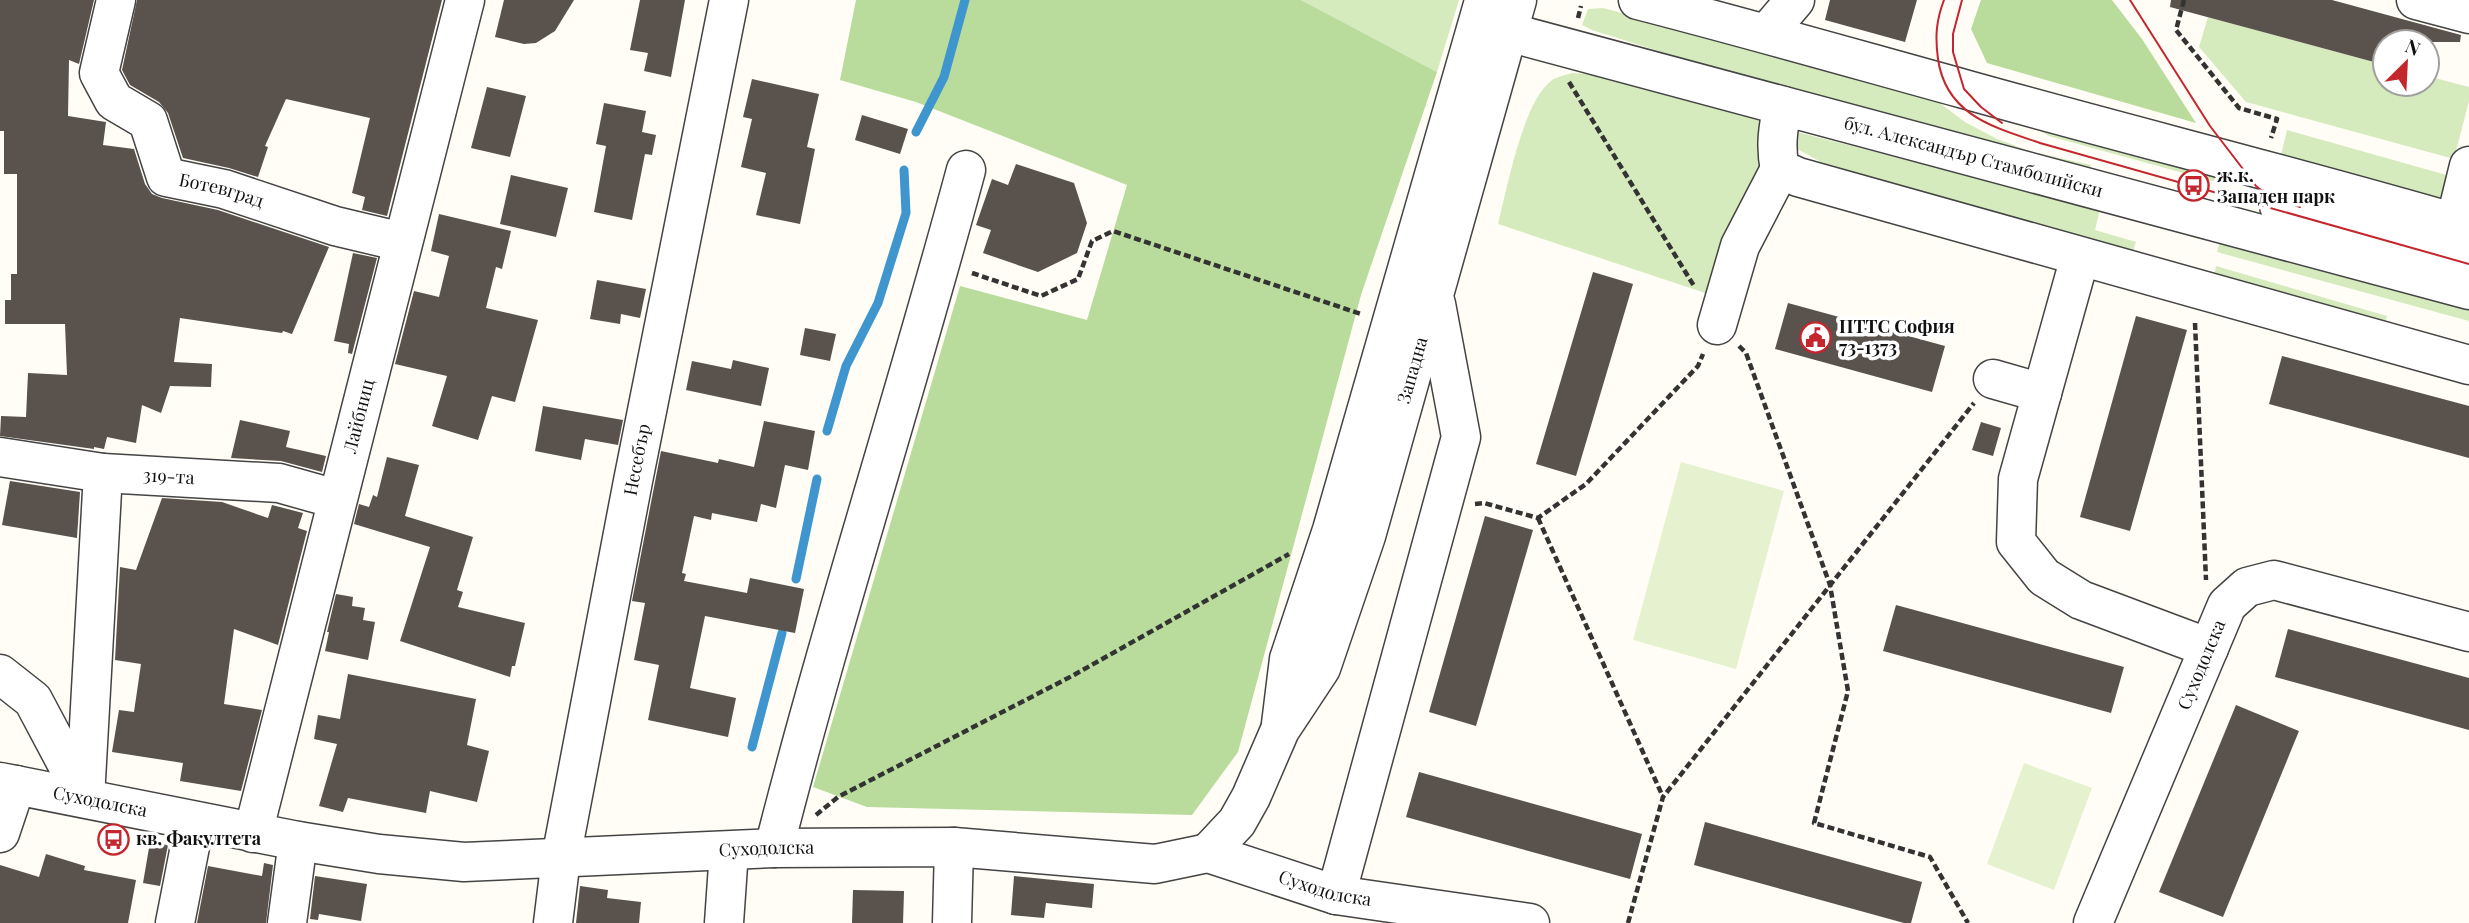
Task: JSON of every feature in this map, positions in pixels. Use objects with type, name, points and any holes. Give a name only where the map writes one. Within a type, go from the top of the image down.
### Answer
[{"type":"street","name":"Ботевград","points":[[116,0],[99,73],[114,101],[148,121],[166,177],[225,188],[335,226],[402,242]]},
{"type":"street","name":"Лайбниц","points":[[253,832],[465,0]]},
{"type":"street","name":"Несебър","points":[[553,923],[562,858],[633,481],[729,0]]},
{"type":"street","points":[[1638,0],[1767,33],[2462,225],[2469,166]]},
{"type":"street","points":[[1767,33],[1795,0]]},
{"type":"street","points":[[2416,0],[2469,14]]},
{"type":"street","name":"бул. Александър Стамболийски","points":[[1497,14],[1783,106],[2469,290]]},
{"type":"street","name":"Западна","points":[[1208,853],[1237,822],[1280,730],[1321,668],[1366,536],[1434,295],[1497,14]]},
{"type":"street","name":"Западна","points":[[1280,730],[1289,659],[1332,530],[1391,324],[1497,14]]},
{"type":"street","points":[[1717,325],[1740,246],[1780,169],[1777,141],[1783,106]]},
{"type":"street","points":[[1780,169],[1798,177],[2469,365]]},
{"type":"street","points":[[774,848],[798,755],[966,170]]},
{"type":"street","points":[[2278,206],[2469,260]]},
{"type":"street","points":[[2080,257],[2018,479],[2016,542],[2044,577],[2081,600],[2209,648]]},
{"type":"street","points":[[1336,895],[1461,437],[1434,295]]},
{"type":"street","points":[[1993,379],[2042,393]]},
{"type":"street","name":"319-та","points":[[0,457],[103,473],[278,483],[337,499]]},
{"type":"street","points":[[85,798],[103,473]]},
{"type":"street","name":"Суходолска","points":[[2101,921],[2227,605],[2247,587],[2274,580],[2469,632]]},
{"type":"street","points":[[0,674],[33,700],[85,798]]},
{"type":"street","name":"Суходолска","points":[[8,784],[298,841],[379,854],[464,862],[774,848],[954,847],[1155,864],[1208,853],[1336,895],[1405,914],[1530,923]]},
{"type":"street","points":[[0,833],[8,784]]},
{"type":"street","points":[[175,923],[195,821]]},
{"type":"street","points":[[287,923],[298,841]]},
{"type":"street","points":[[952,923],[954,847]]},
{"type":"street","points":[[724,923],[729,851]]},
{"type":"path","points":[[2184,0],[2176,30],[2239,108],[2277,119]]},
{"type":"path","points":[[1566,78],[1717,325],[1746,353],[1830,585],[1848,691],[1814,823],[1930,857],[1968,923]]},
{"type":"path","points":[[941,263],[1041,296],[1079,279],[1092,241],[1113,231],[1391,324]]},
{"type":"path","points":[[2190,288],[2194,320],[2207,594]]},
{"type":"path","points":[[1538,518],[1586,484],[1698,366],[1717,325]]},
{"type":"path","points":[[1629,923],[1663,797],[1993,379]]},
{"type":"path","points":[[1442,508],[1485,503],[1538,518]]},
{"type":"path","points":[[1538,518],[1663,797]]},
{"type":"path","points":[[774,848],[838,797],[1072,676],[1332,530]]},
{"type":"green space","points":[[856,0],[1301,0],[1437,72],[1361,295],[1238,752],[1192,815],[867,807],[813,787],[960,286],[1087,320],[1127,185],[916,102],[840,80]]},
{"type":"green space","points":[[1301,0],[1459,0],[1437,72]]},
{"type":"green space","points":[[1981,0],[2112,0],[2142,39],[2196,123],[1987,63],[1971,29]]},
{"type":"green space","points":[[1603,8],[1905,87],[1933,98],[1965,122],[1997,139],[2032,152],[2091,165],[2088,176],[1757,82],[1582,25],[1588,9]]},
{"type":"green space","points":[[2208,17],[2371,61],[2371,98],[2441,98],[2441,80],[2469,87],[2469,101],[2454,159],[2246,102],[2199,47]]},
{"type":"green space","points":[[1572,73],[1589,74],[1765,122],[1766,168],[1714,296],[1498,224],[1517,147],[1532,107],[1551,81]]},
{"type":"green space","points":[[2035,128],[2228,173],[2227,185],[2049,136]]},
{"type":"green space","points":[[2287,130],[2450,176],[2444,202],[2281,155]]},
{"type":"green space","points":[[1797,132],[2100,209],[2095,230],[2136,242],[2132,254],[1821,162],[1794,147]]},
{"type":"green space","points":[[2221,237],[2469,306],[2469,321],[2217,252]]},
{"type":"green space","points":[[2216,266],[2387,316],[2384,328],[2213,279]]},
{"type":"green space","points":[[1681,462],[1784,491],[1736,669],[1633,640]]},
{"type":"green space","points":[[2024,763],[2092,788],[2054,890],[1987,864]]},
{"type":"building","points":[[0,0],[94,0],[79,64],[69,60],[68,116],[106,122],[103,145],[134,149],[145,184],[152,194],[218,210],[329,247],[292,334],[180,318],[174,362],[212,364],[211,387],[170,386],[161,413],[142,405],[136,443],[107,437],[104,449],[94,449],[0,436],[1,416],[26,417],[28,373],[67,375],[65,324],[5,324],[5,300],[11,300],[11,274],[17,274],[17,174],[4,174],[4,131],[0,131]]},
{"type":"building","points":[[137,0],[442,0],[387,216],[362,210],[365,197],[352,193],[370,118],[286,99],[265,146],[268,147],[258,177],[183,158],[168,113],[159,102],[130,85],[122,70]]},
{"type":"building","points":[[504,0],[574,0],[555,31],[536,43],[524,44],[495,37]]},
{"type":"building","points":[[640,0],[685,0],[671,77],[644,71],[648,53],[630,50]]},
{"type":"building","points":[[1830,0],[1917,0],[1905,42],[1825,20]]},
{"type":"building","points":[[2171,0],[2332,0],[2435,28],[2371,28],[2371,61],[2170,7]]},
{"type":"building","points":[[2441,30],[2461,35],[2460,42],[2441,42]]},
{"type":"building","points":[[752,79],[819,94],[807,147],[815,149],[800,224],[756,215],[766,173],[741,167],[752,119],[743,117]]},
{"type":"building","points":[[487,87],[526,96],[510,157],[471,148]]},
{"type":"building","points":[[604,103],[646,111],[642,132],[656,135],[652,155],[645,154],[632,220],[594,212],[606,146],[596,144]]},
{"type":"building","points":[[862,115],[908,129],[900,154],[855,140]]},
{"type":"building","points":[[1016,164],[1074,183],[1087,223],[1077,253],[1038,272],[983,253],[991,230],[976,225],[992,179],[1008,185]]},
{"type":"building","points":[[511,175],[568,188],[556,237],[500,224]]},
{"type":"building","points":[[439,214],[511,231],[502,269],[496,267],[486,308],[538,320],[515,402],[492,396],[478,440],[432,426],[447,376],[395,364],[414,291],[439,297],[449,256],[431,251]]},
{"type":"building","points":[[353,253],[377,258],[352,354],[348,353],[349,344],[334,341]]},
{"type":"building","points":[[1593,272],[1633,284],[1576,476],[1536,464]]},
{"type":"building","points":[[597,280],[646,289],[640,318],[621,314],[620,324],[590,319]]},
{"type":"building","points":[[1788,303],[1945,346],[1932,392],[1775,349]]},
{"type":"building","points":[[2136,316],[2187,330],[2130,531],[2080,517]]},
{"type":"building","points":[[805,328],[836,334],[830,361],[800,355]]},
{"type":"building","points":[[2282,356],[2469,406],[2469,458],[2269,404]]},
{"type":"building","points":[[733,360],[769,368],[761,406],[686,390],[692,361],[731,369]]},
{"type":"building","points":[[543,406],[623,420],[618,445],[585,439],[581,460],[535,451]]},
{"type":"building","points":[[240,420],[290,431],[286,447],[326,456],[322,472],[281,461],[231,458]]},
{"type":"building","points":[[764,421],[815,431],[808,470],[785,465],[776,508],[761,504],[757,522],[712,513],[711,520],[694,516],[682,573],[686,574],[684,581],[747,593],[750,578],[804,589],[795,633],[705,616],[690,688],[736,698],[728,737],[648,720],[659,665],[634,660],[645,603],[632,601],[661,451],[718,463],[719,459],[754,467]]},
{"type":"building","points":[[1981,422],[2001,428],[1993,456],[1972,450]]},
{"type":"building","points":[[387,457],[419,465],[405,516],[473,537],[457,590],[463,592],[458,607],[525,623],[510,677],[400,641],[430,547],[354,524],[359,504],[369,507],[373,495],[377,497]]},
{"type":"building","points":[[10,481],[80,492],[77,538],[2,525]]},
{"type":"building","points":[[162,498],[222,502],[268,518],[272,505],[303,513],[298,528],[307,531],[278,645],[234,629],[224,704],[262,710],[241,791],[180,781],[183,763],[112,752],[119,710],[134,712],[141,664],[115,660],[120,567],[136,570]]},
{"type":"building","points":[[1485,516],[1533,530],[1476,726],[1429,712]]},
{"type":"building","points":[[336,594],[353,597],[352,606],[365,608],[363,620],[375,622],[368,660],[325,651]]},
{"type":"building","points":[[1896,605],[2124,667],[2111,713],[1883,651]]},
{"type":"building","points":[[2288,629],[2469,678],[2469,730],[2275,677]]},
{"type":"building","points":[[348,674],[476,699],[467,745],[489,751],[477,802],[430,791],[426,813],[348,798],[343,812],[319,806],[337,744],[314,739],[318,715],[340,719]]},
{"type":"building","points":[[2236,705],[2299,731],[2223,917],[2159,892]]},
{"type":"building","points":[[1419,772],[1642,834],[1630,879],[1406,817]]},
{"type":"building","points":[[1705,822],[1922,882],[1911,923],[1694,865]]},
{"type":"building","points":[[150,842],[168,845],[160,886],[143,883]]},
{"type":"building","points":[[46,854],[85,866],[84,870],[136,880],[128,923],[0,923],[0,865],[39,877]]},
{"type":"building","points":[[264,863],[273,865],[266,923],[197,923],[208,866],[262,876]]},
{"type":"building","points":[[315,876],[367,884],[361,921],[319,914],[318,920],[310,919]]},
{"type":"building","points":[[1014,876],[1094,884],[1092,908],[1046,903],[1044,918],[1011,915]]},
{"type":"building","points":[[580,886],[608,890],[607,898],[641,902],[639,923],[576,923]]},
{"type":"building","points":[[853,890],[904,891],[903,923],[852,923]]},
{"type":"waterway","points":[[916,132],[944,77],[965,0]]},
{"type":"waterway","points":[[827,431],[846,366],[878,303],[906,213],[904,170]]},
{"type":"waterway","points":[[796,579],[817,479]]},
{"type":"waterway","points":[[752,747],[782,633]]},
{"type":"tram line","points":[[1944,0],[1936,36],[1943,78],[1961,106],[1989,124],[2040,143],[2469,264]]},
{"type":"tram line","points":[[1962,0],[1953,34],[1953,52],[1964,89],[2002,123]]},
{"type":"tram line","points":[[2130,0],[2210,126],[2256,186],[2267,195],[2300,207]]},
{"type":"place","name":"ж.к. Западен парк","points":[[2194,186]]},
{"type":"place","name":"ПТТС София 73-1373","points":[[1816,337]]},
{"type":"place","name":"кв. Факултета","points":[[113,839]]}]
